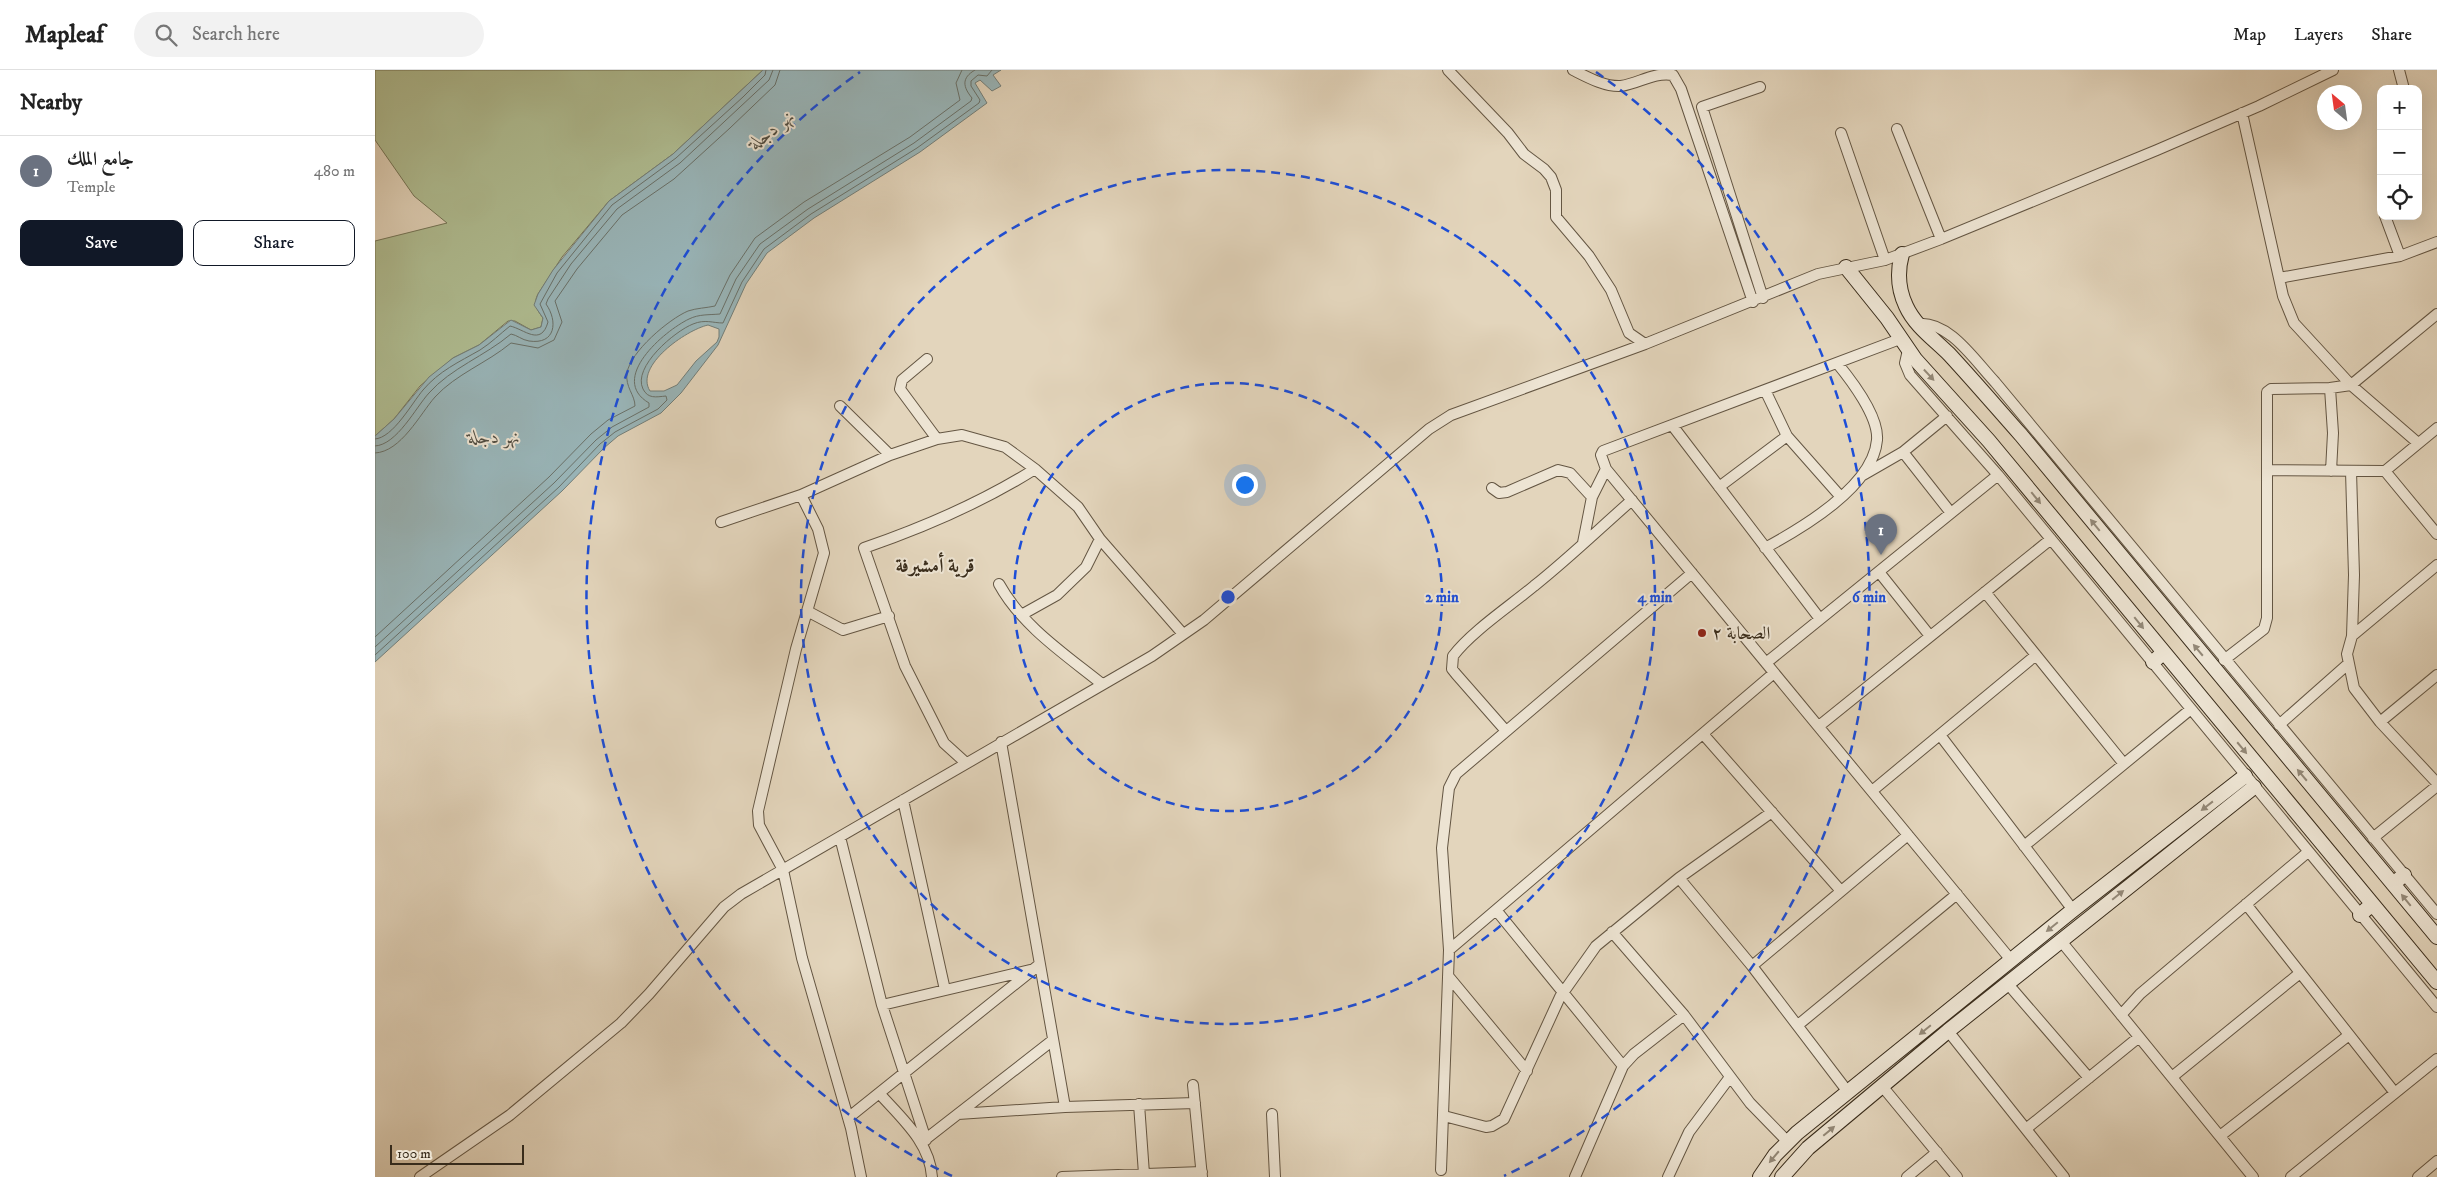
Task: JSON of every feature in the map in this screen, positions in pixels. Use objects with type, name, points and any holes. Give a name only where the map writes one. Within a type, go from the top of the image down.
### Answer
[{"type":"main road","points":[[1902,254],[1899,276],[1906,306],[1917,324],[1953,358],[2190,629],[2398,879],[2437,937]]},
{"type":"main road","points":[[1846,267],[1887,318],[1904,344],[1989,441],[2158,658],[2372,904],[2437,982]]},
{"type":"main road","points":[[1887,318],[1906,306]]},
{"type":"main road","points":[[1760,1177],[1788,1142],[1960,1001],[2073,910],[2250,781]]},
{"type":"main road","points":[[1782,1177],[1808,1148],[1948,1031],[2061,941],[2250,781]]},
{"type":"main road","points":[[2360,915],[2372,904]]},
{"type":"main road","points":[[1960,1001],[1970,1014]]},
{"type":"street","points":[[1448,70],[1508,133],[1524,154],[1544,169],[1551,177],[1557,196],[1556,217],[1589,256],[1611,290],[1629,334],[1645,344]]},
{"type":"street","points":[[1573,70],[1596,81],[1620,86],[1661,73],[1673,75],[1681,88],[1758,300]]},
{"type":"street","points":[[420,1177],[510,1115],[614,1029],[649,994],[724,907],[741,894],[1151,656],[1183,634],[1429,429],[1451,415],[1645,344],[1758,300],[1818,274],[1885,260],[1941,239],[2067,188],[2242,113],[2333,70]]},
{"type":"street","points":[[2399,70],[2403,85]]},
{"type":"street","points":[[1758,300],[1702,107],[1760,87]]},
{"type":"street","points":[[2242,113],[2283,296],[2294,323],[2351,385],[2418,443]]},
{"type":"street","points":[[1897,129],[1941,239]]},
{"type":"street","points":[[1841,133],[1885,260]]},
{"type":"street","points":[[2386,220],[2400,256]]},
{"type":"street","points":[[2279,278],[2400,256],[2437,242]]},
{"type":"street","points":[[2224,660],[2264,629],[2267,618],[2265,593],[2269,470],[2268,390],[2330,388],[2351,385],[2437,314]]},
{"type":"street","points":[[2011,960],[1606,469],[1601,455],[1603,451],[1837,363],[1904,344],[1907,372],[1998,475],[2051,539],[2158,658],[2191,709],[2437,1007]]},
{"type":"street","points":[[927,359],[902,380],[900,390],[937,439]]},
{"type":"street","points":[[1837,363],[1851,380],[1873,421],[1877,439],[1873,455],[1863,476]]},
{"type":"street","points":[[2330,388],[2333,433],[2331,471]]},
{"type":"street","points":[[1765,390],[1787,436],[1841,496]]},
{"type":"street","points":[[840,406],[890,455]]},
{"type":"street","points":[[1765,548],[1812,520],[1863,476],[1903,452],[1947,416]]},
{"type":"street","points":[[1672,425],[1820,619]]},
{"type":"street","points":[[2269,470],[2385,471],[2437,428]]},
{"type":"street","points":[[721,522],[801,495],[890,455],[937,439],[962,435],[1005,447],[1035,469],[1078,508],[1101,539],[1183,634]]},
{"type":"street","points":[[1719,487],[1787,436]]},
{"type":"street","points":[[1903,452],[1951,513]]},
{"type":"street","points":[[966,763],[944,743],[905,666],[864,548],[936,522],[1002,490],[1035,469]]},
{"type":"street","points":[[1583,543],[1591,497],[1606,469]]},
{"type":"street","points":[[1491,488],[1499,493],[1507,492],[1558,470],[1571,473],[1591,497]]},
{"type":"street","points":[[2351,471],[2354,575],[2352,636],[2347,654],[2347,664],[2354,688],[2380,722],[2437,784],[2373,838]]},
{"type":"street","points":[[2385,471],[2437,534]]},
{"type":"street","points":[[1766,663],[1998,475]]},
{"type":"street","points":[[801,495],[824,547],[809,612],[796,649],[758,811],[759,825],[783,870],[802,958],[848,1118],[861,1177]]},
{"type":"street","points":[[1506,732],[1452,669],[1453,656],[1483,628],[1569,558],[1583,543],[1633,500]]},
{"type":"street","points":[[1023,614],[1057,595],[1086,567],[1101,539]]},
{"type":"street","points":[[1819,726],[2051,539]]},
{"type":"street","points":[[2352,636],[2437,565]]},
{"type":"street","points":[[1879,572],[1930,636]]},
{"type":"street","points":[[1441,1170],[1449,977],[1442,848],[1449,788],[1456,774],[1692,573]]},
{"type":"street","points":[[999,584],[1043,637],[1102,684]]},
{"type":"street","points":[[1985,592],[2123,764]]},
{"type":"street","points":[[809,612],[843,630],[889,616]]},
{"type":"street","points":[[2190,629],[2224,660],[2279,725],[2373,838],[2398,879],[2433,900],[2437,914]]},
{"type":"street","points":[[1872,791],[2036,655]]},
{"type":"street","points":[[2279,725],[2347,664]]},
{"type":"street","points":[[1449,950],[1774,673]]},
{"type":"street","points":[[2380,722],[2437,675]]},
{"type":"street","points":[[2025,846],[2191,709]]},
{"type":"street","points":[[1703,734],[1841,891]]},
{"type":"street","points":[[1940,734],[2073,910]]},
{"type":"street","points":[[1001,742],[1037,966],[1065,1107]]},
{"type":"street","points":[[903,800],[945,990]]},
{"type":"street","points":[[1444,1116],[1486,1127],[1499,1123],[1507,1113],[1564,992],[1596,946],[1679,878],[1772,812]]},
{"type":"street","points":[[1752,966],[1908,835]]},
{"type":"street","points":[[840,837],[883,1005],[930,1160],[932,1177]]},
{"type":"street","points":[[2121,1015],[2140,994],[2308,852]]},
{"type":"street","points":[[1679,878],[1752,966],[1848,1092]]},
{"type":"street","points":[[1798,1025],[1957,894]]},
{"type":"street","points":[[2245,904],[2395,1093]]},
{"type":"street","points":[[1496,910],[1623,1066]]},
{"type":"street","points":[[1612,932],[1684,1015],[1762,1117],[1788,1142]]},
{"type":"street","points":[[2061,941],[2253,1177]]},
{"type":"street","points":[[848,1118],[1037,966]]},
{"type":"street","points":[[883,1005],[1037,966]]},
{"type":"street","points":[[2172,1077],[2300,973]]},
{"type":"street","points":[[1449,977],[1527,1071]]},
{"type":"street","points":[[2007,983],[2089,1078]]},
{"type":"street","points":[[1575,1177],[1623,1066],[1634,1054],[1684,1015]]},
{"type":"street","points":[[1948,1031],[2064,1177]]},
{"type":"street","points":[[2220,1136],[2349,1035]]},
{"type":"street","points":[[2026,1129],[2139,1037]]},
{"type":"street","points":[[924,1141],[1053,1040]]},
{"type":"street","points":[[2291,1177],[2437,1059]]},
{"type":"street","points":[[1667,1177],[1689,1132],[1730,1077]]},
{"type":"street","points":[[1062,1177],[1144,1174],[1202,1175],[1193,1085]]},
{"type":"street","points":[[1882,1086],[1957,1177]]},
{"type":"street","points":[[879,1093],[924,1141]]},
{"type":"street","points":[[958,1114],[1065,1107],[1195,1103]]},
{"type":"street","points":[[1139,1104],[1144,1174]]},
{"type":"street","points":[[1272,1114],[1275,1177]]},
{"type":"street","points":[[1907,1177],[1937,1152]]},
{"type":"street","points":[[2418,1177],[2437,1161]]},
{"type":"green space","points":[[375,70],[763,70],[673,154],[609,201],[562,257],[538,294],[537,309],[543,318],[541,327],[531,330],[515,321],[508,321],[479,345],[453,358],[420,386],[394,419],[375,436],[375,241],[447,223],[414,196],[375,140]]},
{"type":"water","name":"نهر دجلة","points":[[763,70],[1001,70],[993,75],[1001,86],[992,91],[980,80],[975,83],[987,103],[920,152],[814,218],[767,253],[746,284],[718,345],[681,393],[661,413],[618,436],[604,448],[562,491],[375,662],[375,436],[394,419],[429,377],[453,358],[479,345],[511,320],[531,330],[541,327],[543,318],[534,305],[538,294],[553,270],[609,201],[673,154]],"holes":[[[708,325],[719,329],[717,342],[696,361],[677,385],[664,391],[650,391],[647,381],[649,371],[665,350],[676,341],[699,328]]]},
{"type":"place","name":"جامع الملك","points":[[1881,555]]},
{"type":"place","name":"الصحابة ٢","points":[[1702,633]]},
{"type":"district","name":"قرية أمشيرفة","points":[[935,565]]}]
